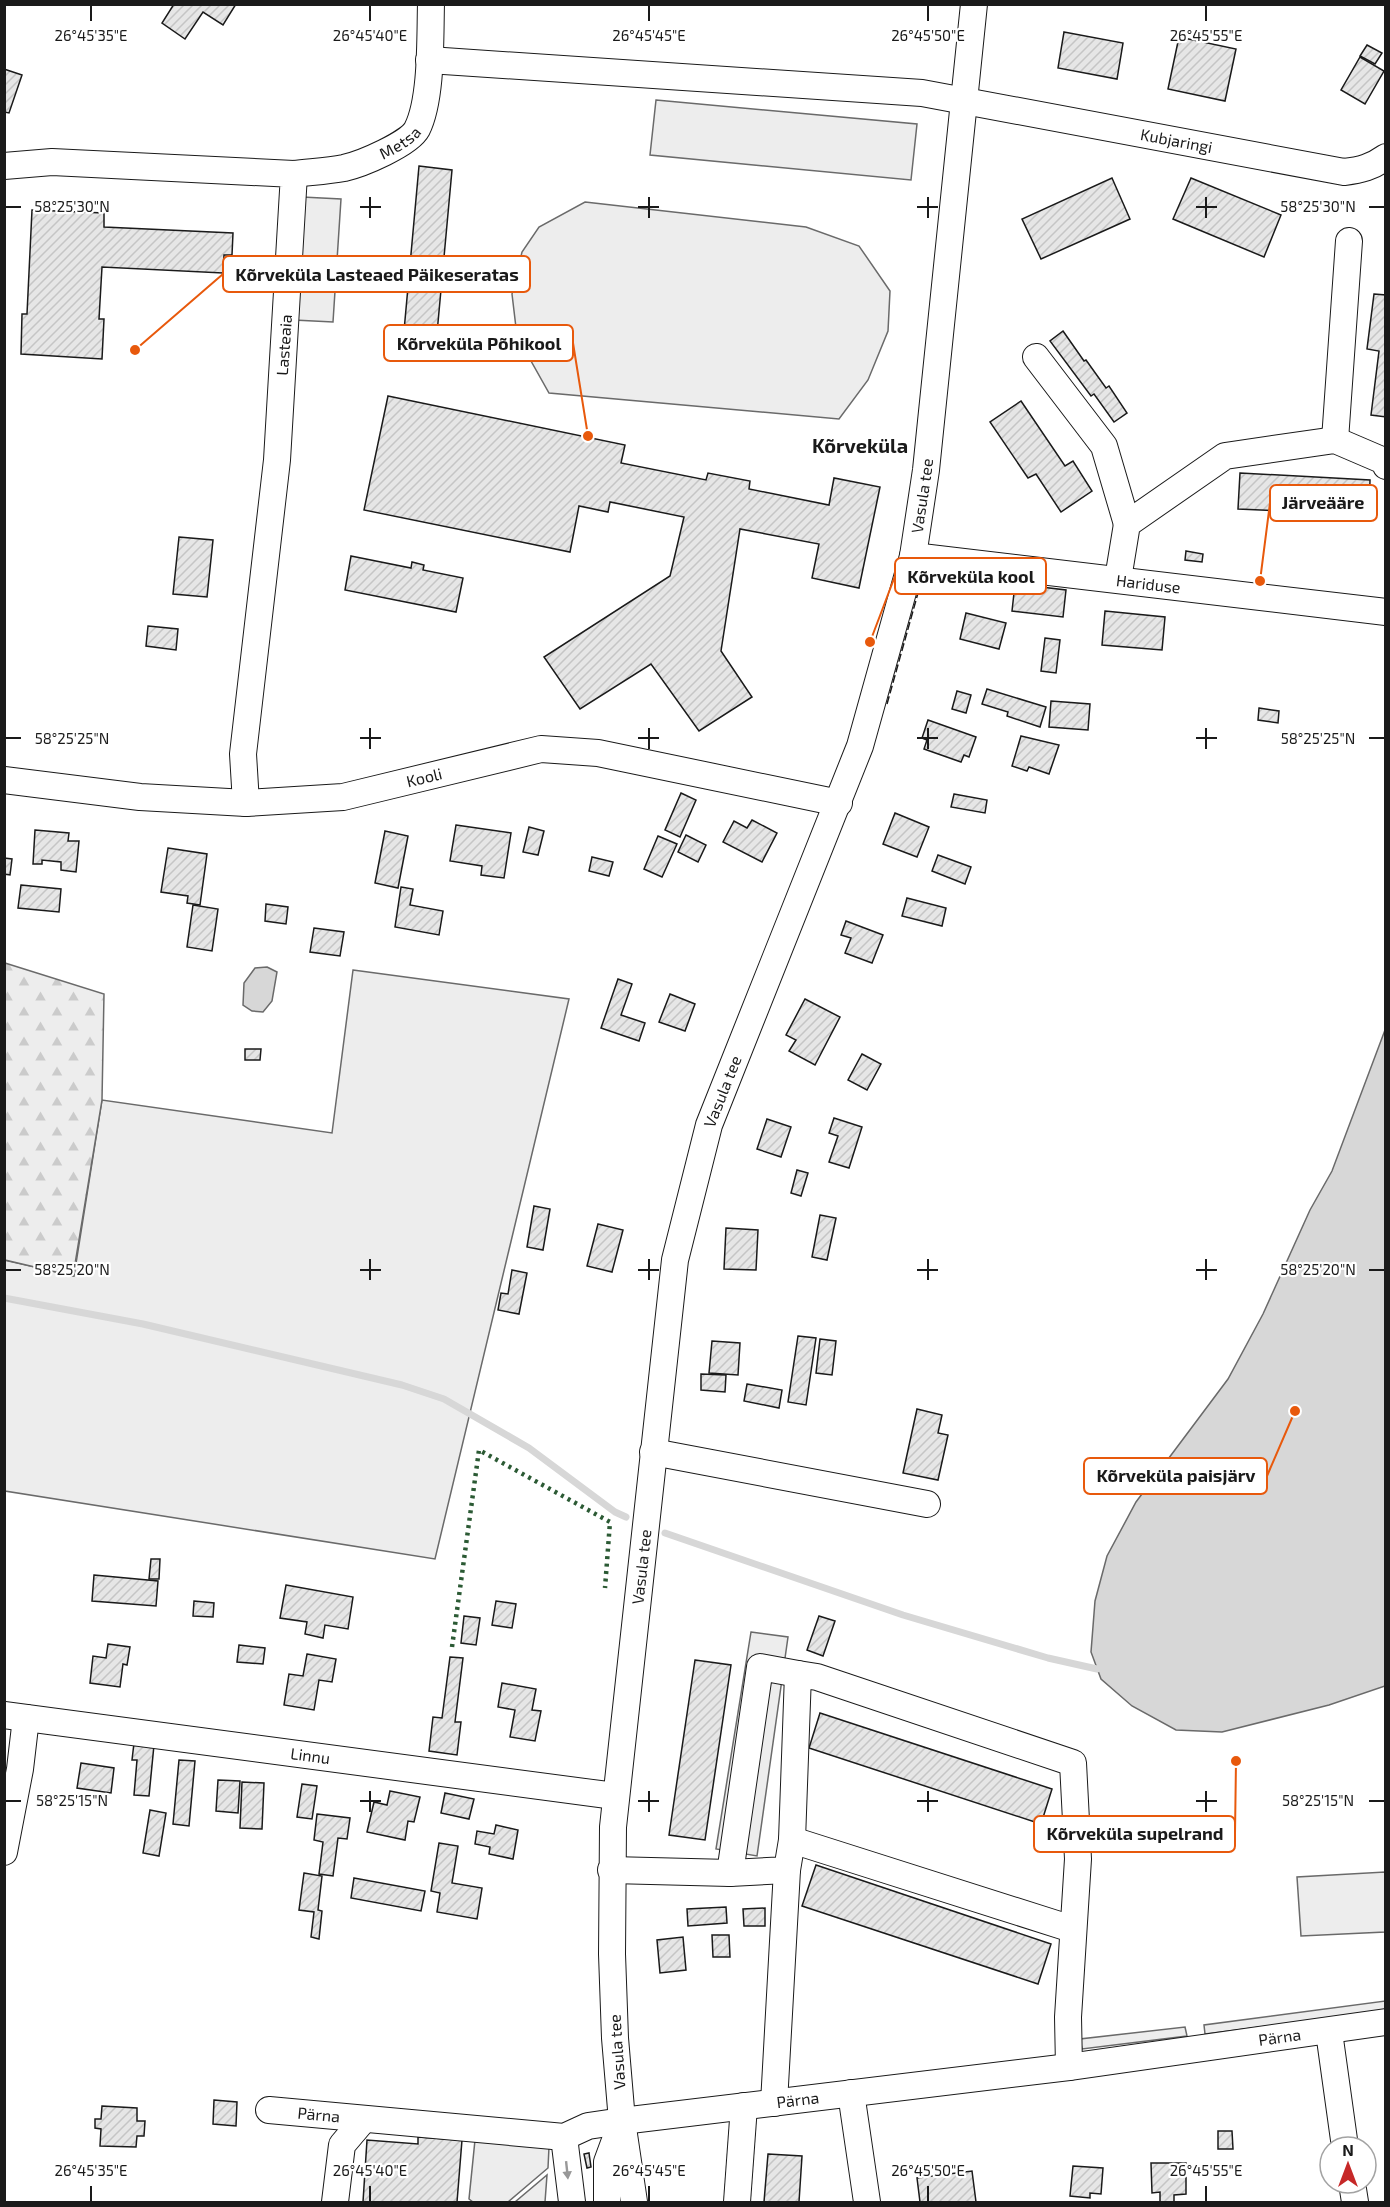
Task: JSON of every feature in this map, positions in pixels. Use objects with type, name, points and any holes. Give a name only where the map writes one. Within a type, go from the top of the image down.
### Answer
[{"type":"street","name":"Metsa","points":[[294,174],[347,167],[403,144],[417,130],[422,112],[429,60],[431,4]]},
{"type":"street","name":"Vasula tee","points":[[634,2202],[622,2121],[615,2038],[611,1870],[615,1796],[675,1260],[703,1146],[838,803],[867,722],[913,556],[923,492],[974,4]]},
{"type":"street","name":"Kubjaringi","points":[[429,60],[922,93],[1344,172],[1374,166],[1386,157]]},
{"type":"street","points":[[4,166],[52,162],[294,174]]},
{"type":"street","name":"Lasteaia","points":[[246,803],[243,754],[277,460],[294,174]]},
{"type":"street","points":[[1335,440],[1349,241]]},
{"type":"street","points":[[1036,357],[1104,446],[1126,524],[1118,579]]},
{"type":"street","points":[[1126,524],[1225,456],[1335,440],[1384,461],[1386,466]]},
{"type":"street","name":"Hariduse","points":[[913,556],[1386,612]]},
{"type":"street","name":"Kooli","points":[[4,780],[140,797],[246,803],[344,797],[541,749],[567,749],[597,753],[838,803]]},
{"type":"street","points":[[653,1452],[927,1504]]},
{"type":"street","points":[[730,1873],[760,1667],[818,1677],[1073,1762],[1078,1859],[1068,2017],[1069,2067]]},
{"type":"street","points":[[774,2103],[787,1870],[792,1840],[798,1674]]},
{"type":"street","points":[[4,1851],[20,1769],[15,1717]]},
{"type":"street","name":"Linnu","points":[[15,1717],[615,1796]]},
{"type":"street","points":[[792,1840],[1072,1929]]},
{"type":"street","points":[[611,1870],[730,1873],[787,1870]]},
{"type":"street","name":"Pärna","points":[[269,2110],[564,2137],[588,2126],[622,2121],[1069,2067],[1386,2022]]},
{"type":"street","points":[[1329,2031],[1344,2135]]},
{"type":"street","points":[[851,2093],[867,2202]]},
{"type":"street","points":[[737,2202],[744,2106]]},
{"type":"street","points":[[335,2202],[342,2145],[364,2120]]},
{"type":"street","points":[[607,2202],[607,2162],[622,2121]]},
{"type":"street","points":[[564,2137],[572,2202]]},
{"type":"shaded area","points":[[656,100],[917,124],[911,180],[650,155]]},
{"type":"shaded area","points":[[302,197],[341,199],[333,322],[294,320]]},
{"type":"shaded area","points":[[585,202],[806,227],[859,246],[890,291],[888,331],[868,380],[839,419],[549,393],[517,336],[512,294],[522,252],[539,227]]},
{"type":"shaded area","points":[[267,967],[277,972],[272,1001],[263,1012],[252,1011],[243,1005],[244,983],[255,968]]},
{"type":"shaded area","points":[[353,970],[569,999],[435,1559],[5,1491],[4,1260],[74,1276],[102,1100],[332,1133]]},
{"type":"shaded area","points":[[1385,1030],[1385,1686],[1329,1705],[1222,1732],[1176,1730],[1132,1706],[1101,1679],[1091,1652],[1095,1601],[1107,1556],[1136,1502],[1228,1379],[1263,1314],[1310,1210],[1332,1171]]},
{"type":"shaded area","points":[[751,1632],[788,1637],[757,1856],[716,1849]]},
{"type":"shaded area","points":[[1385,1872],[1385,1932],[1301,1936],[1297,1877]]},
{"type":"shaded area","points":[[1385,2001],[1385,2011],[1205,2034],[1204,2025]]},
{"type":"shaded area","points":[[1185,2027],[1187,2036],[1082,2049],[1080,2039]]},
{"type":"shaded area","points":[[475,2140],[549,2147],[548,2168],[508,2202],[473,2202],[469,2199]]},
{"type":"shaded area","points":[[547,2175],[545,2202],[515,2202]]},
{"type":"green space","points":[[5,963],[104,994],[102,1100],[73,1276],[5,1260]]},
{"type":"building","points":[[174,4],[236,4],[223,25],[203,12],[185,39],[162,23]]},
{"type":"building","points":[[1064,32],[1123,43],[1117,79],[1058,68]]},
{"type":"building","points":[[1179,37],[1236,49],[1225,101],[1168,89]]},
{"type":"building","points":[[1367,45],[1382,53],[1375,64],[1360,56]]},
{"type":"building","points":[[1360,57],[1384,71],[1365,104],[1341,90]]},
{"type":"building","points":[[4,69],[22,75],[9,113],[4,112]]},
{"type":"building","points":[[419,166],[452,170],[435,355],[402,353]]},
{"type":"building","points":[[1112,178],[1130,219],[1041,259],[1022,219]]},
{"type":"building","points":[[1191,178],[1281,215],[1264,257],[1173,219]]},
{"type":"building","points":[[32,210],[104,213],[104,227],[233,233],[232,255],[224,255],[223,273],[102,267],[99,319],[104,319],[102,359],[21,354],[22,314],[27,314]]},
{"type":"building","points":[[1374,294],[1386,295],[1386,417],[1371,415],[1379,351],[1367,349]]},
{"type":"building","points":[[1063,331],[1106,388],[1109,386],[1127,413],[1114,422],[1094,394],[1091,396],[1050,341]]},
{"type":"building","points":[[388,396],[625,445],[621,463],[706,480],[708,473],[750,481],[749,489],[829,505],[834,478],[880,487],[859,588],[812,578],[819,544],[740,529],[721,651],[752,697],[699,731],[651,664],[580,709],[544,657],[670,576],[684,517],[610,502],[608,512],[579,506],[570,552],[364,510]]},
{"type":"building","points":[[1021,401],[1065,466],[1073,461],[1092,491],[1061,512],[1036,474],[1028,478],[990,422]]},
{"type":"building","points":[[1240,473],[1370,480],[1369,515],[1238,509]]},
{"type":"building","points":[[179,537],[213,540],[207,597],[173,594]]},
{"type":"building","points":[[1186,551],[1203,554],[1202,562],[1185,560]]},
{"type":"building","points":[[351,556],[411,568],[412,562],[424,565],[423,570],[463,578],[456,612],[345,590]]},
{"type":"building","points":[[1015,584],[1066,590],[1063,617],[1012,611]]},
{"type":"building","points":[[1105,611],[1165,617],[1162,650],[1102,645]]},
{"type":"building","points":[[966,613],[1006,623],[999,649],[960,639]]},
{"type":"building","points":[[148,626],[178,629],[176,650],[146,646]]},
{"type":"building","points":[[1045,638],[1060,640],[1056,673],[1041,671]]},
{"type":"building","points":[[987,689],[1046,707],[1040,727],[1007,716],[1008,712],[982,704]]},
{"type":"building","points":[[957,691],[971,695],[966,713],[952,709]]},
{"type":"building","points":[[1051,701],[1090,704],[1088,730],[1049,727]]},
{"type":"building","points":[[1259,708],[1279,711],[1278,723],[1258,720]]},
{"type":"building","points":[[928,720],[976,737],[969,757],[964,755],[961,762],[924,749],[927,740],[922,738]]},
{"type":"building","points":[[1021,736],[1059,745],[1049,774],[1029,767],[1027,771],[1012,766]]},
{"type":"building","points":[[681,793],[696,800],[680,837],[665,830]]},
{"type":"building","points":[[954,794],[987,800],[985,813],[951,807]]},
{"type":"building","points":[[895,813],[929,827],[917,857],[883,844]]},
{"type":"building","points":[[752,820],[777,833],[762,862],[723,842],[734,821],[747,828]]},
{"type":"building","points":[[456,825],[511,833],[504,878],[481,875],[482,866],[450,861]]},
{"type":"building","points":[[529,827],[544,831],[538,855],[523,852]]},
{"type":"building","points":[[35,830],[69,833],[68,841],[79,841],[76,872],[61,870],[61,862],[42,860],[42,864],[33,864]]},
{"type":"building","points":[[385,831],[408,836],[398,888],[375,883]]},
{"type":"building","points":[[686,835],[706,845],[698,862],[678,852]]},
{"type":"building","points":[[658,836],[677,844],[662,877],[644,869]]},
{"type":"building","points":[[168,848],[207,854],[200,905],[187,903],[188,896],[161,892]]},
{"type":"building","points":[[938,855],[971,867],[965,884],[932,871]]},
{"type":"building","points":[[592,857],[613,862],[609,876],[589,871]]},
{"type":"building","points":[[4,858],[12,859],[10,875],[4,874]]},
{"type":"building","points":[[21,885],[61,889],[59,912],[18,908]]},
{"type":"building","points":[[401,887],[413,889],[410,905],[443,911],[439,935],[395,927]]},
{"type":"building","points":[[907,898],[946,908],[942,926],[902,916]]},
{"type":"building","points":[[266,904],[288,907],[286,924],[265,921]]},
{"type":"building","points":[[193,905],[218,909],[212,951],[187,947]]},
{"type":"building","points":[[846,921],[883,935],[872,963],[845,953],[851,938],[841,935]]},
{"type":"building","points":[[314,928],[344,932],[340,956],[310,952]]},
{"type":"building","points":[[618,979],[632,984],[621,1015],[645,1023],[639,1041],[601,1028]]},
{"type":"building","points":[[670,994],[695,1004],[685,1031],[659,1022]]},
{"type":"building","points":[[805,999],[840,1017],[815,1065],[789,1051],[796,1040],[786,1035]]},
{"type":"building","points":[[245,1049],[261,1049],[260,1060],[245,1060]]},
{"type":"building","points":[[862,1054],[881,1064],[867,1090],[848,1080]]},
{"type":"building","points":[[834,1118],[862,1127],[849,1168],[829,1162],[838,1136],[829,1133]]},
{"type":"building","points":[[767,1119],[791,1127],[781,1157],[757,1149]]},
{"type":"building","points":[[797,1170],[808,1173],[801,1196],[791,1193]]},
{"type":"building","points":[[534,1206],[550,1209],[543,1250],[527,1247]]},
{"type":"building","points":[[820,1215],[836,1218],[827,1260],[812,1257]]},
{"type":"building","points":[[598,1224],[623,1230],[612,1272],[587,1266]]},
{"type":"building","points":[[726,1228],[758,1230],[756,1270],[724,1269]]},
{"type":"building","points":[[512,1270],[527,1273],[519,1314],[498,1310],[501,1293],[508,1294]]},
{"type":"building","points":[[798,1336],[816,1338],[806,1405],[788,1402]]},
{"type":"building","points":[[820,1339],[836,1341],[832,1375],[816,1373]]},
{"type":"building","points":[[712,1341],[740,1343],[738,1375],[709,1373]]},
{"type":"building","points":[[701,1374],[726,1375],[725,1392],[701,1390]]},
{"type":"building","points":[[747,1384],[782,1390],[779,1408],[744,1401]]},
{"type":"building","points":[[917,1409],[942,1415],[938,1433],[948,1435],[938,1480],[903,1473]]},
{"type":"building","points":[[151,1559],[160,1559],[159,1579],[149,1579]]},
{"type":"building","points":[[94,1575],[158,1581],[156,1606],[92,1601]]},
{"type":"building","points":[[286,1585],[353,1597],[348,1629],[325,1625],[323,1638],[305,1634],[307,1622],[280,1618]]},
{"type":"building","points":[[194,1601],[214,1603],[213,1617],[193,1616]]},
{"type":"building","points":[[496,1601],[516,1604],[512,1628],[492,1625]]},
{"type":"building","points":[[464,1616],[480,1618],[476,1645],[461,1643]]},
{"type":"building","points":[[819,1616],[835,1621],[823,1656],[807,1650]]},
{"type":"building","points":[[108,1644],[130,1647],[127,1665],[123,1664],[120,1687],[90,1683],[93,1656],[106,1658]]},
{"type":"building","points":[[239,1645],[265,1648],[263,1664],[237,1662]]},
{"type":"building","points":[[307,1654],[336,1659],[332,1682],[319,1680],[314,1710],[284,1705],[289,1674],[303,1676]]},
{"type":"building","points":[[450,1657],[463,1658],[455,1722],[461,1722],[457,1755],[429,1751],[433,1717],[442,1718]]},
{"type":"building","points":[[695,1660],[731,1665],[705,1840],[669,1835]]},
{"type":"building","points":[[502,1683],[536,1689],[532,1710],[541,1711],[535,1741],[510,1737],[515,1710],[498,1707]]},
{"type":"building","points":[[820,1713],[1052,1789],[1041,1824],[809,1748]]},
{"type":"building","points":[[134,1743],[154,1745],[149,1796],[134,1795],[137,1760],[132,1760]]},
{"type":"building","points":[[179,1760],[195,1761],[189,1826],[173,1824]]},
{"type":"building","points":[[81,1763],[114,1768],[111,1793],[77,1788]]},
{"type":"building","points":[[218,1780],[240,1781],[238,1813],[216,1811]]},
{"type":"building","points":[[242,1782],[264,1783],[262,1829],[240,1828]]},
{"type":"building","points":[[302,1784],[317,1786],[312,1819],[297,1817]]},
{"type":"building","points":[[390,1791],[420,1797],[414,1822],[408,1821],[405,1840],[367,1832],[374,1802],[387,1805]]},
{"type":"building","points":[[445,1793],[474,1799],[469,1819],[441,1813]]},
{"type":"building","points":[[150,1810],[166,1813],[159,1856],[143,1853]]},
{"type":"building","points":[[317,1814],[350,1818],[347,1839],[338,1838],[333,1876],[319,1874],[323,1842],[314,1840]]},
{"type":"building","points":[[496,1825],[518,1830],[513,1859],[489,1854],[490,1847],[475,1844],[477,1831],[494,1834]]},
{"type":"building","points":[[439,1843],[458,1846],[452,1883],[482,1888],[477,1919],[437,1912],[440,1893],[431,1891]]},
{"type":"building","points":[[816,1865],[1051,1944],[1038,1984],[802,1906]]},
{"type":"building","points":[[304,1873],[322,1876],[318,1910],[322,1911],[319,1939],[311,1937],[314,1912],[299,1910]]},
{"type":"building","points":[[354,1878],[425,1891],[421,1911],[351,1898]]},
{"type":"building","points":[[726,1907],[727,1923],[688,1926],[687,1909]]},
{"type":"building","points":[[765,1908],[765,1926],[744,1926],[743,1909]]},
{"type":"building","points":[[712,1935],[729,1935],[730,1957],[713,1957]]},
{"type":"building","points":[[683,1937],[686,1970],[660,1973],[657,1940]]},
{"type":"building","points":[[214,2100],[237,2102],[236,2126],[213,2124]]},
{"type":"building","points":[[102,2106],[137,2108],[137,2121],[145,2121],[144,2136],[137,2136],[136,2147],[100,2146],[101,2129],[95,2128],[95,2119],[101,2119]]},
{"type":"building","points":[[1218,2131],[1232,2131],[1233,2149],[1218,2149]]},
{"type":"building","points":[[418,2137],[462,2140],[457,2202],[363,2202],[367,2140],[418,2144]]},
{"type":"building","points":[[589,2153],[591,2167],[587,2168],[584,2154]]},
{"type":"building","points":[[768,2154],[802,2156],[799,2202],[764,2202]]},
{"type":"building","points":[[1151,2163],[1186,2163],[1186,2194],[1174,2195],[1174,2202],[1160,2202],[1160,2192],[1152,2193]]},
{"type":"building","points":[[1073,2166],[1103,2168],[1101,2194],[1090,2193],[1090,2198],[1070,2196]]},
{"type":"building","points":[[972,2171],[976,2202],[920,2202],[917,2178]]},
{"type":"waterway","points":[[4,1298],[143,1324],[402,1385],[444,1399],[529,1448],[615,1512],[626,1517]]},
{"type":"waterway","points":[[665,1533],[903,1615],[1048,1658],[1097,1669]]},
{"type":"hedge","points":[[452,1647],[479,1450],[610,1522],[605,1588]]},
{"type":"fence","points":[[887,704],[918,593],[930,579],[944,575]]},
{"type":"place","name":"Kõrveküla Lasteaed Päikeseratas","points":[[135,350]]},
{"type":"place","name":"Kõrveküla Põhikool","points":[[588,436]]},
{"type":"place","name":"Järveääre","points":[[1260,581]]},
{"type":"place","name":"Kõrveküla kool","points":[[870,642]]},
{"type":"place","name":"Kõrveküla paisjärv","points":[[1295,1411]]},
{"type":"place","name":"Kõrveküla supelrand","points":[[1236,1761]]},
{"type":"district","name":"Kõrveküla","points":[[860,446]]}]
